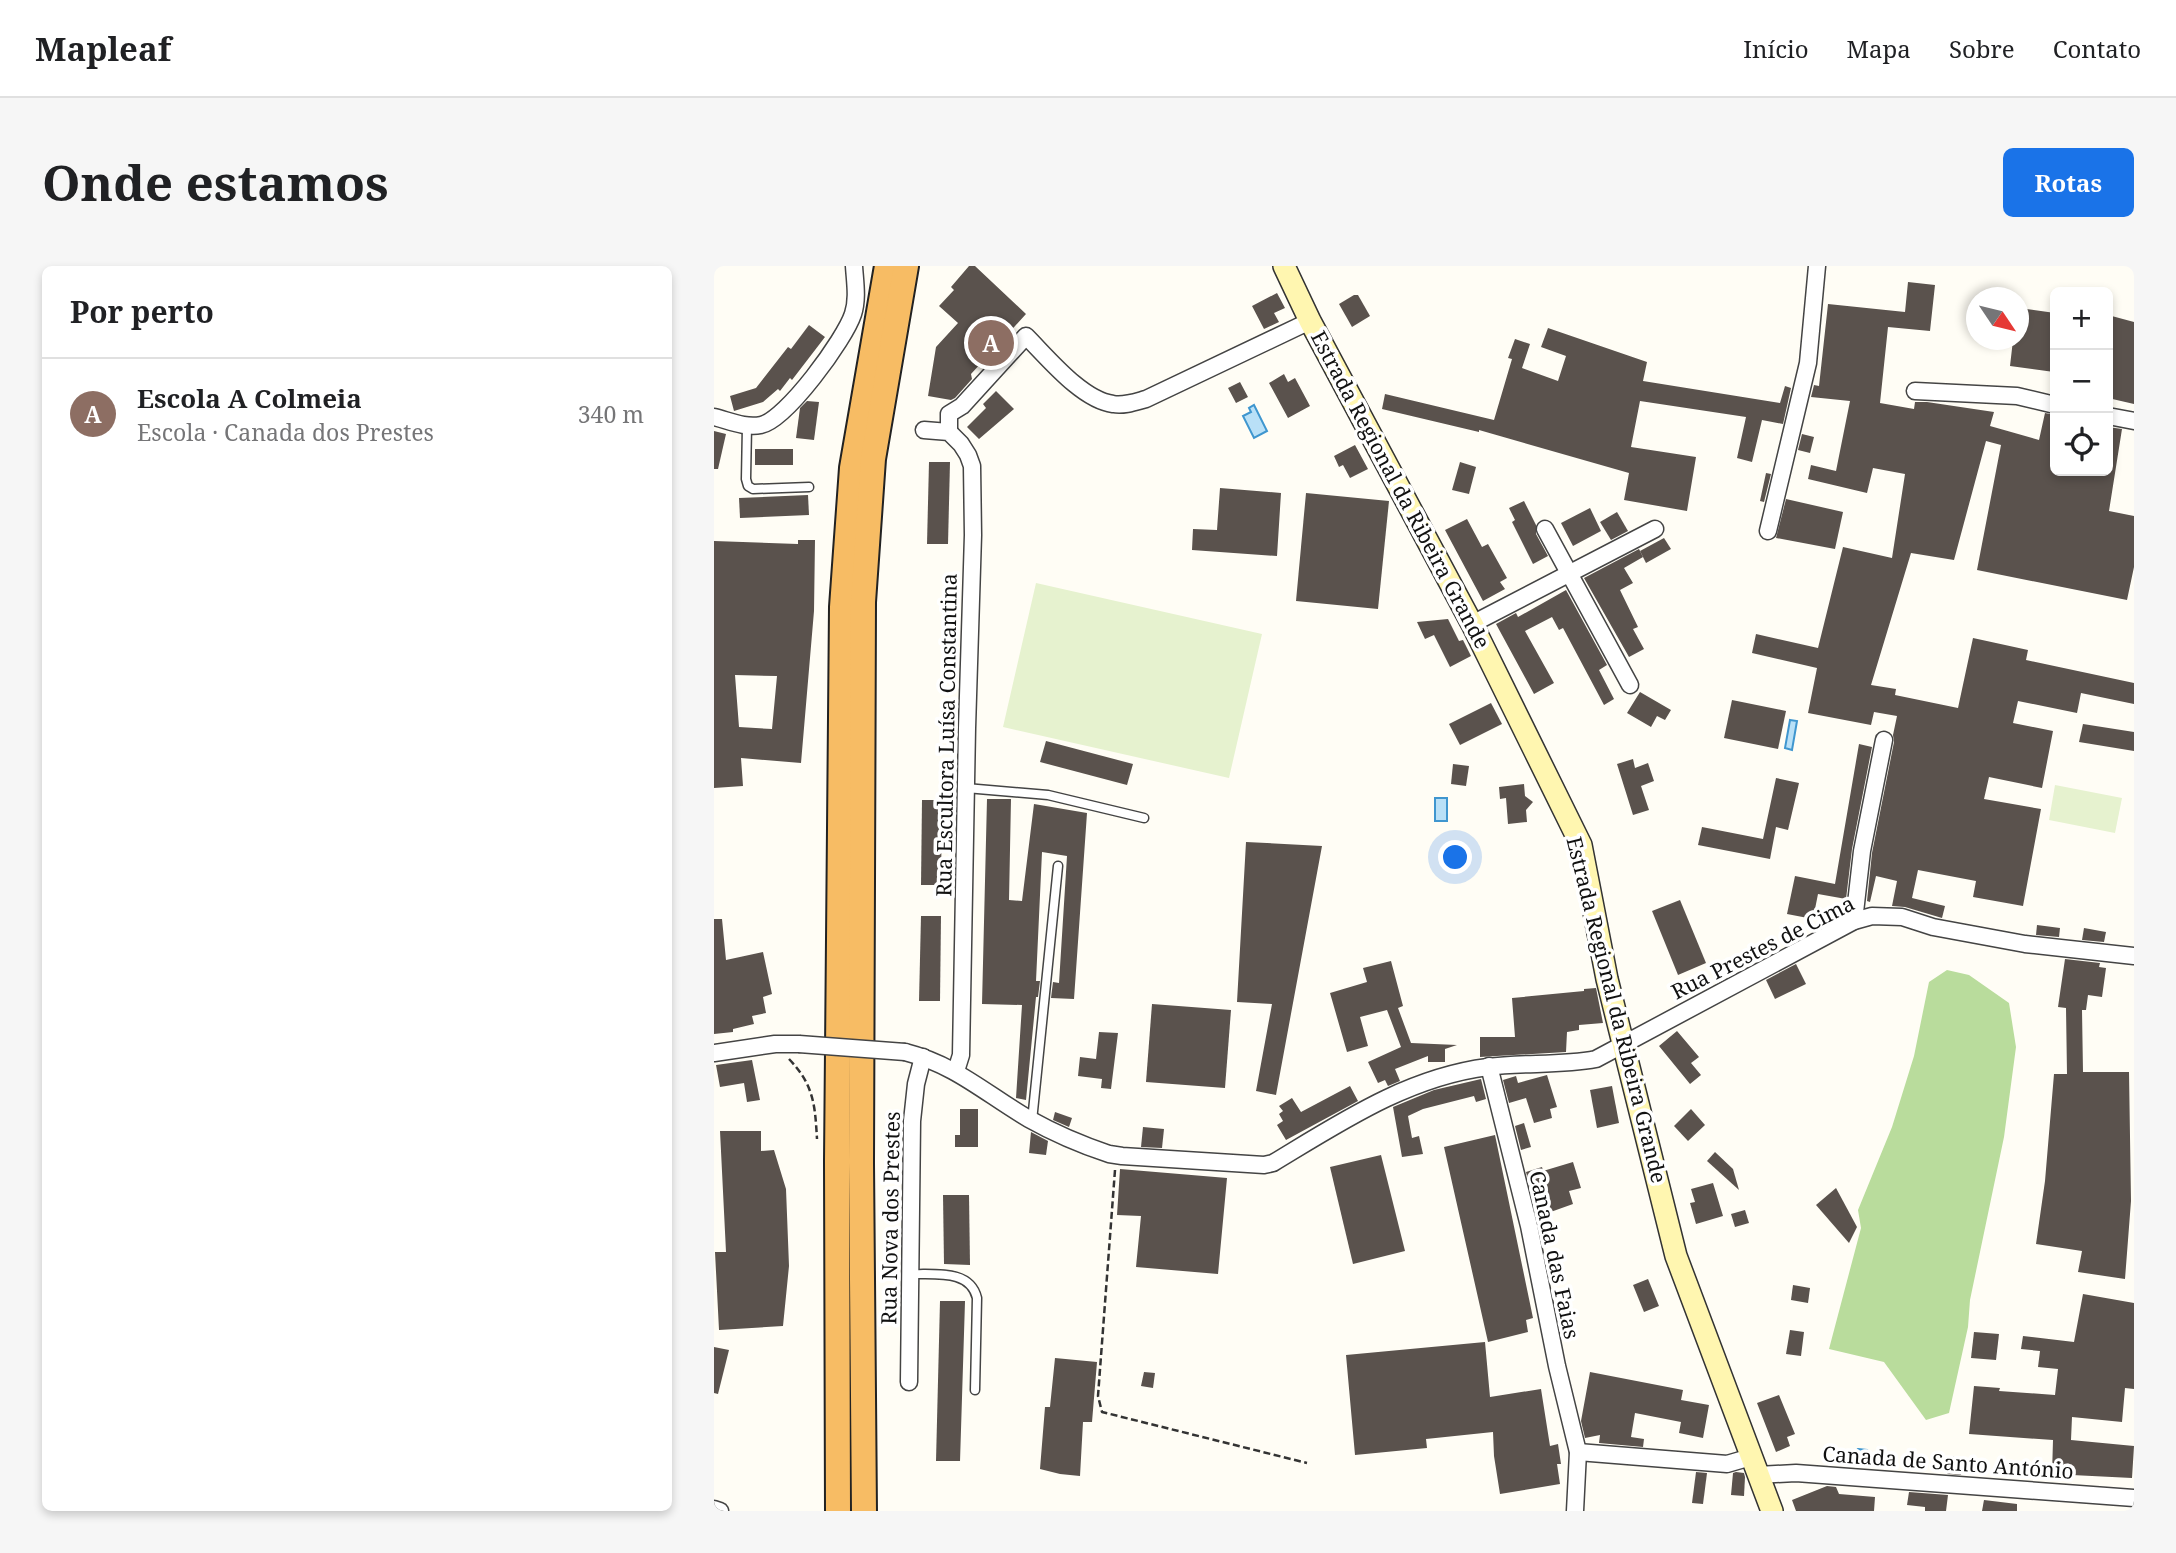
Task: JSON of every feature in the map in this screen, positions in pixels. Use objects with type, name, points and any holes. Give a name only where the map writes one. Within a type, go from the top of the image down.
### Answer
[{"type":"highway","points":[[838,1511],[837,1175],[842,607],[852,468],[887,266]]},
{"type":"highway","points":[[864,1511],[861,1204],[863,602],[873,458],[906,266]]},
{"type":"main road","name":"Estrada Regional da Ribeira Grande","points":[[1284,266],[1310,321],[1472,624],[1581,845],[1607,979],[1676,1256],[1772,1511]]},
{"type":"street","points":[[714,417],[747,426],[764,425],[792,404],[843,335],[853,313],[856,296],[854,266]]},
{"type":"street","points":[[1768,531],[1808,363],[1817,266]]},
{"type":"street","points":[[924,430],[948,432],[949,414],[962,406],[1026,336],[1094,399],[1112,404],[1127,404],[1146,399],[1310,321]]},
{"type":"street","points":[[1915,391],[2017,396],[2050,404]]},
{"type":"street","points":[[2113,417],[2134,421]]},
{"type":"street","name":"Rua Escultora Luísa Constantina","points":[[948,432],[961,444],[972,466],[973,535],[961,1055],[957,1071]]},
{"type":"street","points":[[1545,528],[1630,685]]},
{"type":"street","points":[[1472,624],[1655,529]]},
{"type":"street","points":[[1854,921],[1862,851],[1884,740]]},
{"type":"street","name":"Rua Prestes de Cima","points":[[714,1053],[775,1044],[905,1052],[957,1071],[1032,1121],[1095,1149],[1116,1155],[1264,1166],[1361,1111],[1423,1081],[1489,1066],[1575,1063],[1596,1059],[1854,921],[1872,916],[1902,917],[1933,927],[2025,944],[2134,956]]},
{"type":"street","name":"Rua Nova dos Prestes","points":[[909,1382],[912,1121],[916,1084],[923,1057]]},
{"type":"street","name":"Canada das Faias","points":[[1489,1066],[1529,1226],[1577,1452],[1575,1511]]},
{"type":"street","points":[[1577,1452],[1755,1466]]},
{"type":"street","name":"Canada de Santo António","points":[[1755,1466],[1796,1473],[2134,1498]]},
{"type":"street","points":[[714,1509],[720,1511]]},
{"type":"lane","points":[[747,426],[748,486],[753,489],[809,487]]},
{"type":"lane","points":[[966,788],[1048,795],[1144,818]]},
{"type":"lane","points":[[1032,1121],[1058,866]]},
{"type":"lane","points":[[910,1274],[960,1277],[968,1281],[975,1291],[975,1390]]},
{"type":"path","points":[[1116,1155],[1098,1396],[1102,1412],[1307,1463]]},
{"type":"green space","points":[[1036,583],[1262,634],[1229,778],[1003,727]]},
{"type":"green space","points":[[2055,785],[2122,798],[2115,833],[2049,820]]},
{"type":"green space","points":[[1947,970],[1969,975],[2009,1003],[2016,1047],[2004,1137],[1949,1413],[1926,1420],[1884,1362],[1829,1349],[1861,1228],[1858,1210],[1892,1127],[1914,1056],[1929,982]]},
{"type":"water","points":[[1254,405],[1267,431],[1254,438],[1243,416],[1251,412],[1249,408]]},
{"type":"water","points":[[1790,720],[1797,721],[1792,750],[1785,748]]},
{"type":"water","points":[[1435,798],[1447,798],[1447,821],[1435,821]]},
{"type":"water","points":[[1858,1449],[1867,1450],[1871,1458],[1850,1464],[1849,1456]]},
{"type":"building","points":[[969,266],[975,266],[1026,314],[971,374],[972,379],[955,398],[951,400],[928,396],[936,347],[958,323],[939,306],[954,290],[951,287]]},
{"type":"building","points":[[1908,282],[1935,285],[1930,331],[1888,327],[1880,403],[1914,409],[1915,402],[1927,402],[1994,412],[1990,426],[2039,440],[2045,413],[2050,414],[2050,476],[2113,476],[2113,428],[2122,429],[2109,511],[2134,516],[2134,567],[2127,600],[1977,570],[2001,445],[1986,441],[1954,560],[1911,553],[1871,685],[1896,689],[1895,695],[1958,708],[1973,638],[2028,650],[2026,660],[2134,683],[2134,704],[2081,693],[2077,713],[2018,701],[2013,723],[2053,731],[2042,788],[1989,777],[1984,799],[2041,809],[2023,906],[1973,897],[1976,881],[1918,870],[1912,898],[1945,906],[1942,918],[1892,906],[1897,881],[1876,876],[1870,902],[1867,901],[1872,853],[1897,716],[1874,712],[1871,725],[1808,713],[1817,668],[1752,653],[1756,634],[1818,648],[1843,547],[1892,558],[1905,474],[1873,468],[1867,493],[1808,479],[1811,465],[1836,471],[1850,401],[1811,397],[1814,385],[1819,386],[1828,304],[1905,312]]},
{"type":"building","points":[[1277,293],[1285,308],[1274,313],[1279,322],[1264,329],[1252,306]]},
{"type":"building","points":[[1358,295],[1370,316],[1352,327],[1339,304]]},
{"type":"building","points":[[2029,309],[2050,312],[2050,371],[2010,366],[2012,350],[2029,350]]},
{"type":"building","points":[[2113,316],[2134,322],[2134,404],[2113,399]]},
{"type":"building","points":[[809,325],[825,337],[792,380],[790,378],[780,391],[778,389],[763,402],[734,411],[730,396],[756,388]]},
{"type":"building","points":[[1548,328],[1647,362],[1643,381],[1780,403],[1785,386],[1791,388],[1783,424],[1762,420],[1752,462],[1737,458],[1746,417],[1640,401],[1631,447],[1696,457],[1687,511],[1624,500],[1629,473],[1479,430],[1382,409],[1385,394],[1494,420],[1512,359],[1508,358],[1515,339],[1530,344],[1522,368],[1558,381],[1566,356],[1541,347]]},
{"type":"building","points":[[1284,374],[1288,382],[1295,378],[1310,406],[1288,418],[1269,383]]},
{"type":"building","points":[[1240,382],[1248,397],[1236,403],[1228,388]]},
{"type":"building","points":[[996,391],[1014,409],[979,439],[967,427],[986,408],[983,404]]},
{"type":"building","points":[[807,401],[819,402],[814,440],[796,438],[800,408]]},
{"type":"building","points":[[714,431],[726,434],[718,469],[714,469]]},
{"type":"building","points":[[1802,434],[1814,437],[1810,453],[1798,450]]},
{"type":"building","points":[[1355,445],[1368,469],[1350,478],[1343,465],[1339,467],[1334,456]]},
{"type":"building","points":[[755,449],[793,449],[793,465],[755,465]]},
{"type":"building","points":[[929,462],[950,462],[948,544],[927,544]]},
{"type":"building","points":[[1460,462],[1476,467],[1469,494],[1452,490]]},
{"type":"building","points":[[1766,473],[1771,474],[1764,502],[1760,501]]},
{"type":"building","points":[[1220,488],[1281,493],[1277,556],[1192,550],[1193,529],[1217,530]]},
{"type":"building","points":[[1306,493],[1389,501],[1378,609],[1296,601]]},
{"type":"building","points":[[808,495],[809,515],[740,518],[739,498]]},
{"type":"building","points":[[1786,499],[1843,512],[1835,549],[1776,538]]},
{"type":"building","points":[[1524,501],[1536,525],[1536,534],[1548,556],[1533,564],[1512,522],[1515,520],[1509,508]]},
{"type":"building","points":[[1590,508],[1601,531],[1573,546],[1561,523]]},
{"type":"building","points":[[1617,512],[1628,531],[1611,540],[1600,522]]},
{"type":"building","points":[[1467,519],[1482,547],[1488,544],[1507,578],[1500,582],[1505,589],[1483,601],[1445,530]]},
{"type":"building","points":[[1664,538],[1671,549],[1646,563],[1640,551]]},
{"type":"building","points":[[798,540],[815,540],[814,611],[801,763],[741,758],[743,786],[714,788],[714,541],[798,544]],"holes":[[[735,675],[777,676],[772,729],[739,727]]]},
{"type":"building","points":[[1639,549],[1643,557],[1624,568],[1633,583],[1620,590],[1638,627],[1633,629],[1644,649],[1629,657],[1584,578]]},
{"type":"building","points":[[1566,590],[1607,665],[1599,670],[1614,699],[1604,705],[1563,628],[1559,630],[1552,617],[1525,631],[1554,683],[1534,694],[1496,624],[1516,613],[1518,617]]},
{"type":"building","points":[[1448,619],[1459,641],[1463,640],[1471,656],[1450,667],[1434,635],[1425,639],[1417,622]]},
{"type":"building","points":[[1640,692],[1671,710],[1665,720],[1657,716],[1651,727],[1627,713]]},
{"type":"building","points":[[1732,700],[1786,711],[1778,749],[1724,738]]},
{"type":"building","points":[[1491,703],[1502,724],[1460,745],[1449,724]]},
{"type":"building","points":[[2083,724],[2134,732],[2134,751],[2079,742]]},
{"type":"building","points":[[1046,741],[1133,764],[1127,785],[1040,762]]},
{"type":"building","points":[[1859,744],[1872,747],[1852,849],[1846,899],[1818,894],[1813,919],[1787,914],[1795,876],[1835,884]]},
{"type":"building","points":[[1633,759],[1635,768],[1648,763],[1654,781],[1641,786],[1649,810],[1633,815],[1617,764]]},
{"type":"building","points":[[1453,764],[1469,766],[1466,786],[1451,784]]},
{"type":"building","points":[[1776,778],[1799,783],[1788,830],[1776,827],[1770,859],[1698,845],[1702,827],[1763,839]]},
{"type":"building","points":[[1524,784],[1525,796],[1533,802],[1526,810],[1527,822],[1508,824],[1506,798],[1500,799],[1499,787]]},
{"type":"building","points":[[987,799],[1011,799],[1009,900],[1022,901],[1034,804],[1087,813],[1074,999],[1051,998],[1053,982],[1059,983],[1067,856],[1042,852],[1036,981],[1040,981],[1036,997],[1026,1100],[1016,1098],[1022,1005],[982,1004]]},
{"type":"building","points":[[922,800],[942,800],[941,885],[921,885]]},
{"type":"building","points":[[1246,842],[1322,846],[1276,1095],[1256,1091],[1272,1004],[1237,1002]]},
{"type":"building","points":[[1680,900],[1706,963],[1678,975],[1652,911]]},
{"type":"building","points":[[921,916],[941,916],[940,1001],[919,1001]]},
{"type":"building","points":[[714,919],[722,919],[726,960],[763,952],[772,994],[763,997],[766,1013],[752,1016],[754,1024],[733,1029],[733,1032],[714,1034]]},
{"type":"building","points":[[2037,925],[2060,928],[2059,937],[2036,935]]},
{"type":"building","points":[[2084,928],[2106,932],[2104,942],[2082,940]]},
{"type":"building","points":[[2065,959],[2100,963],[2099,967],[2106,968],[2102,997],[2088,995],[2086,1010],[2082,1010],[2083,1072],[2129,1072],[2131,1201],[2125,1279],[2078,1272],[2082,1251],[2036,1244],[2045,1181],[2054,1074],[2067,1074],[2066,1008],[2058,1007]]},
{"type":"building","points":[[1391,961],[1403,1006],[1398,1008],[1411,1043],[1457,1045],[1445,1049],[1445,1062],[1428,1062],[1428,1056],[1395,1069],[1400,1081],[1388,1086],[1385,1080],[1378,1083],[1368,1062],[1401,1047],[1387,1010],[1360,1017],[1368,1046],[1347,1052],[1330,993],[1367,982],[1363,968]]},
{"type":"building","points":[[1796,964],[1806,984],[1775,999],[1766,980]]},
{"type":"building","points":[[1596,988],[1603,1023],[1579,1025],[1579,1030],[1567,1032],[1566,1052],[1480,1057],[1480,1037],[1515,1037],[1512,998]]},
{"type":"building","points":[[1152,1004],[1231,1010],[1225,1088],[1146,1082]]},
{"type":"building","points":[[1677,1031],[1699,1057],[1691,1063],[1701,1075],[1690,1084],[1659,1046]]},
{"type":"building","points":[[1099,1032],[1118,1033],[1111,1089],[1101,1088],[1102,1079],[1078,1076],[1080,1057],[1096,1059]]},
{"type":"building","points":[[752,1060],[760,1100],[747,1102],[744,1083],[720,1087],[716,1065]]},
{"type":"building","points":[[1547,1075],[1557,1107],[1550,1109],[1552,1118],[1534,1123],[1526,1098],[1509,1103],[1503,1080],[1516,1076],[1518,1083]]},
{"type":"building","points":[[1481,1079],[1486,1099],[1476,1102],[1474,1096],[1423,1109],[1408,1116],[1412,1138],[1419,1136],[1423,1154],[1402,1157],[1393,1107],[1434,1090]]},
{"type":"building","points":[[1350,1086],[1358,1101],[1286,1140],[1277,1125],[1283,1121],[1279,1114],[1283,1111],[1279,1106],[1292,1098],[1301,1112]]},
{"type":"building","points":[[1612,1086],[1619,1123],[1597,1128],[1590,1090]]},
{"type":"building","points":[[960,1109],[978,1109],[978,1147],[955,1147],[955,1135],[960,1135]]},
{"type":"building","points":[[1691,1109],[1705,1125],[1688,1141],[1674,1126]]},
{"type":"building","points":[[1055,1112],[1072,1118],[1069,1127],[1053,1120]]},
{"type":"building","points":[[1524,1123],[1531,1147],[1521,1150],[1515,1126]]},
{"type":"building","points":[[1143,1127],[1164,1129],[1162,1148],[1141,1147]]},
{"type":"building","points":[[720,1131],[761,1131],[761,1151],[774,1150],[786,1189],[789,1266],[783,1326],[719,1330],[715,1252],[726,1252]]},
{"type":"building","points":[[1031,1132],[1048,1141],[1046,1155],[1029,1153]]},
{"type":"building","points":[[1495,1135],[1533,1318],[1526,1320],[1528,1332],[1488,1342],[1444,1147]]},
{"type":"building","points":[[1715,1152],[1733,1169],[1739,1190],[1707,1161]]},
{"type":"building","points":[[1381,1155],[1405,1251],[1353,1264],[1330,1167]]},
{"type":"building","points":[[1573,1162],[1581,1188],[1569,1191],[1573,1204],[1545,1214],[1538,1193],[1532,1195],[1526,1172],[1542,1167],[1543,1171]]},
{"type":"building","points":[[1120,1169],[1227,1178],[1218,1274],[1136,1267],[1141,1216],[1117,1215]]},
{"type":"building","points":[[1713,1183],[1723,1216],[1696,1224],[1690,1203],[1695,1202],[1691,1189]]},
{"type":"building","points":[[1836,1188],[1857,1227],[1849,1243],[1816,1205]]},
{"type":"building","points":[[943,1195],[969,1195],[970,1265],[944,1264]]},
{"type":"building","points":[[1745,1210],[1749,1223],[1735,1227],[1731,1214]]},
{"type":"building","points":[[1648,1279],[1659,1306],[1644,1312],[1633,1285]]},
{"type":"building","points":[[1793,1285],[1810,1288],[1808,1303],[1791,1300]]},
{"type":"building","points":[[2083,1294],[2134,1303],[2134,1389],[2125,1388],[2122,1422],[2072,1417],[2071,1440],[2134,1446],[2132,1478],[2052,1474],[2053,1440],[1969,1434],[1974,1386],[2000,1388],[1999,1391],[2055,1395],[2058,1369],[2038,1367],[2040,1351],[2021,1349],[2023,1336],[2074,1342]]},
{"type":"building","points":[[940,1301],[965,1301],[960,1461],[936,1461]]},
{"type":"building","points":[[1790,1330],[1804,1332],[1801,1356],[1786,1354]]},
{"type":"building","points":[[1974,1332],[1999,1334],[1996,1360],[1971,1358]]},
{"type":"building","points":[[1485,1342],[1490,1397],[1541,1389],[1550,1446],[1558,1444],[1560,1484],[1500,1494],[1493,1432],[1426,1439],[1427,1448],[1355,1455],[1346,1355]]},
{"type":"building","points":[[714,1347],[729,1350],[718,1394],[714,1393]]},
{"type":"building","points":[[1055,1358],[1097,1362],[1092,1422],[1083,1422],[1080,1476],[1040,1469],[1045,1407],[1050,1407]]},
{"type":"building","points":[[1144,1372],[1155,1373],[1153,1388],[1141,1386]]},
{"type":"building","points":[[1590,1372],[1683,1390],[1681,1400],[1709,1405],[1703,1438],[1679,1433],[1681,1422],[1635,1413],[1631,1437],[1644,1439],[1643,1447],[1599,1443],[1600,1435],[1585,1438],[1581,1421]]},
{"type":"building","points":[[1779,1395],[1795,1434],[1787,1437],[1790,1446],[1776,1452],[1757,1403]]},
{"type":"building","points":[[1949,1456],[1963,1458],[1961,1475],[1947,1474]]},
{"type":"building","points":[[1696,1472],[1707,1473],[1703,1504],[1692,1503]]},
{"type":"building","points":[[1733,1473],[1744,1473],[1744,1496],[1731,1495]]},
{"type":"building","points":[[1827,1486],[1836,1487],[1839,1494],[1875,1497],[1874,1511],[1796,1511],[1792,1500]]},
{"type":"building","points":[[1909,1492],[1948,1495],[1946,1511],[1925,1511],[1925,1507],[1907,1505]]},
{"type":"building","points":[[1984,1500],[2017,1504],[2017,1511],[1982,1511]]},
{"type":"place","name":"Escola A Colmeia","points":[[991,343]]}]
